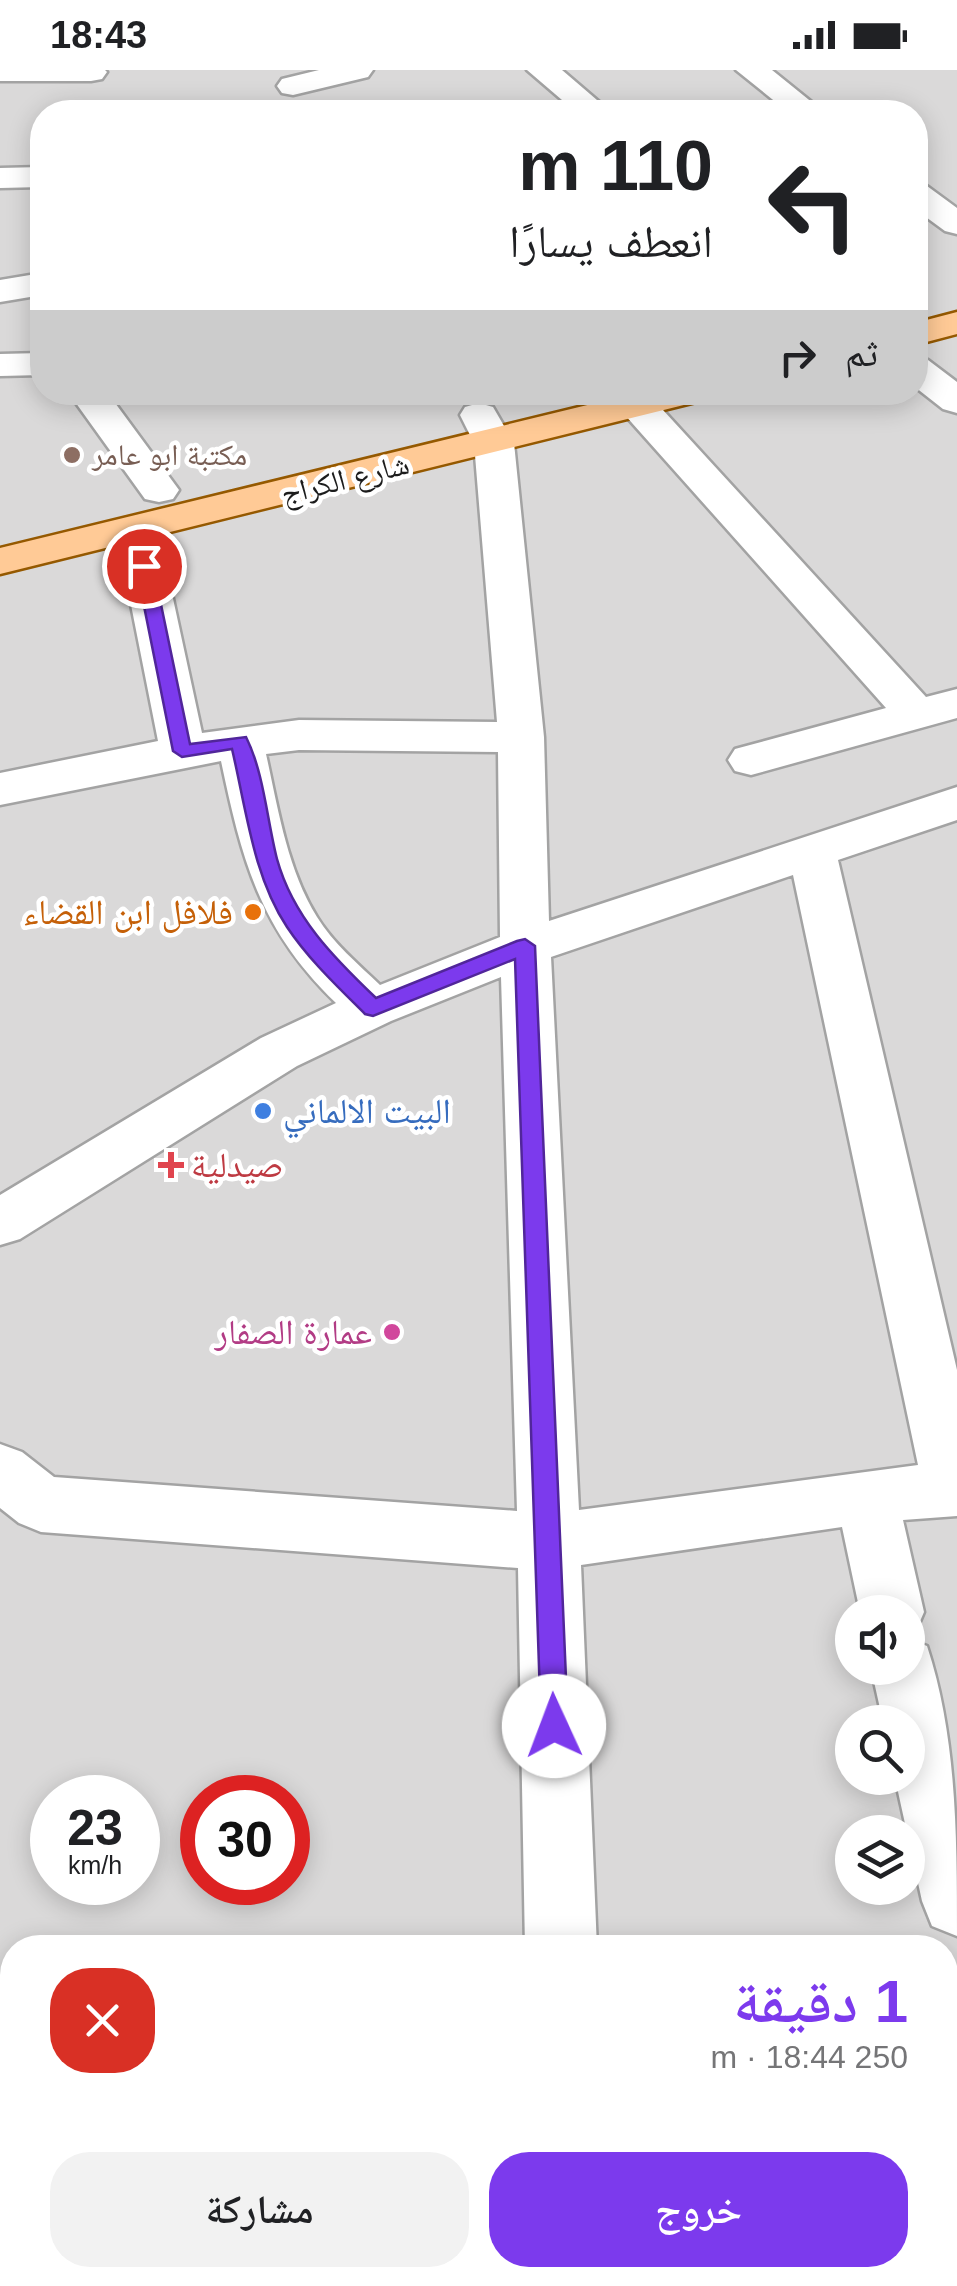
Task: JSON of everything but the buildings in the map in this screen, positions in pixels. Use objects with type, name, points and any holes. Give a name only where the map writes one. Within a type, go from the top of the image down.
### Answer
[{"type":"main road","points":[[928,297],[957,289]]},
{"type":"main road","points":[[928,331],[957,323]]},
{"type":"main road","name":"شارع الكراج","points":[[0,561],[136,529],[487,429],[530,405]]},
{"type":"main road","name":"شارع الكراج","points":[[0,528],[159,490],[487,429],[642,405]]},
{"type":"street","points":[[285,78],[357,70]]},
{"type":"street","points":[[543,70],[579,100]]},
{"type":"street","points":[[752,70],[792,100]]},
{"type":"street","points":[[0,72],[91,72]]},
{"type":"street","points":[[285,78],[308,100]]},
{"type":"street","points":[[0,178],[30,177]]},
{"type":"street","points":[[928,203],[957,224]]},
{"type":"street","points":[[0,291],[30,286]]},
{"type":"street","points":[[0,365],[30,364]]},
{"type":"street","points":[[928,378],[957,401]]},
{"type":"street","points":[[97,405],[159,490]]},
{"type":"street","points":[[638,406],[937,709],[750,760]]},
{"type":"street","points":[[487,429],[521,736],[561,1935]]},
{"type":"street","points":[[136,529],[182,751]]},
{"type":"street","points":[[0,789],[240,742],[357,733],[521,736]]},
{"type":"street","points":[[240,742],[269,864],[294,922],[328,965],[373,1008]]},
{"type":"street","points":[[0,1223],[279,1052],[373,1008],[525,946],[957,803]]},
{"type":"street","points":[[0,1471],[41,1504],[550,1542],[866,1496],[955,1489],[812,850]]},
{"type":"street","points":[[866,1496],[888,1595]]},
{"type":"street","points":[[908,1685],[957,1901]]},
{"type":"shaded area","points":[[0,70],[957,70],[957,1935],[0,1935]]},
{"type":"place","name":"مكتبة ابو عامر","points":[[72,455]]},
{"type":"place","name":"فلافل ابن القضاء","points":[[253,912]]},
{"type":"place","name":"البيت الالماني","points":[[263,1111]]},
{"type":"place","name":"صيدلية","points":[[171,1165]]},
{"type":"place","name":"عمارة الصفار","points":[[392,1332]]},
{"type":"route","points":[[144,566],[182,751],[240,742],[269,864],[294,922],[328,965],[373,1008],[525,946],[554,1726]]}]
